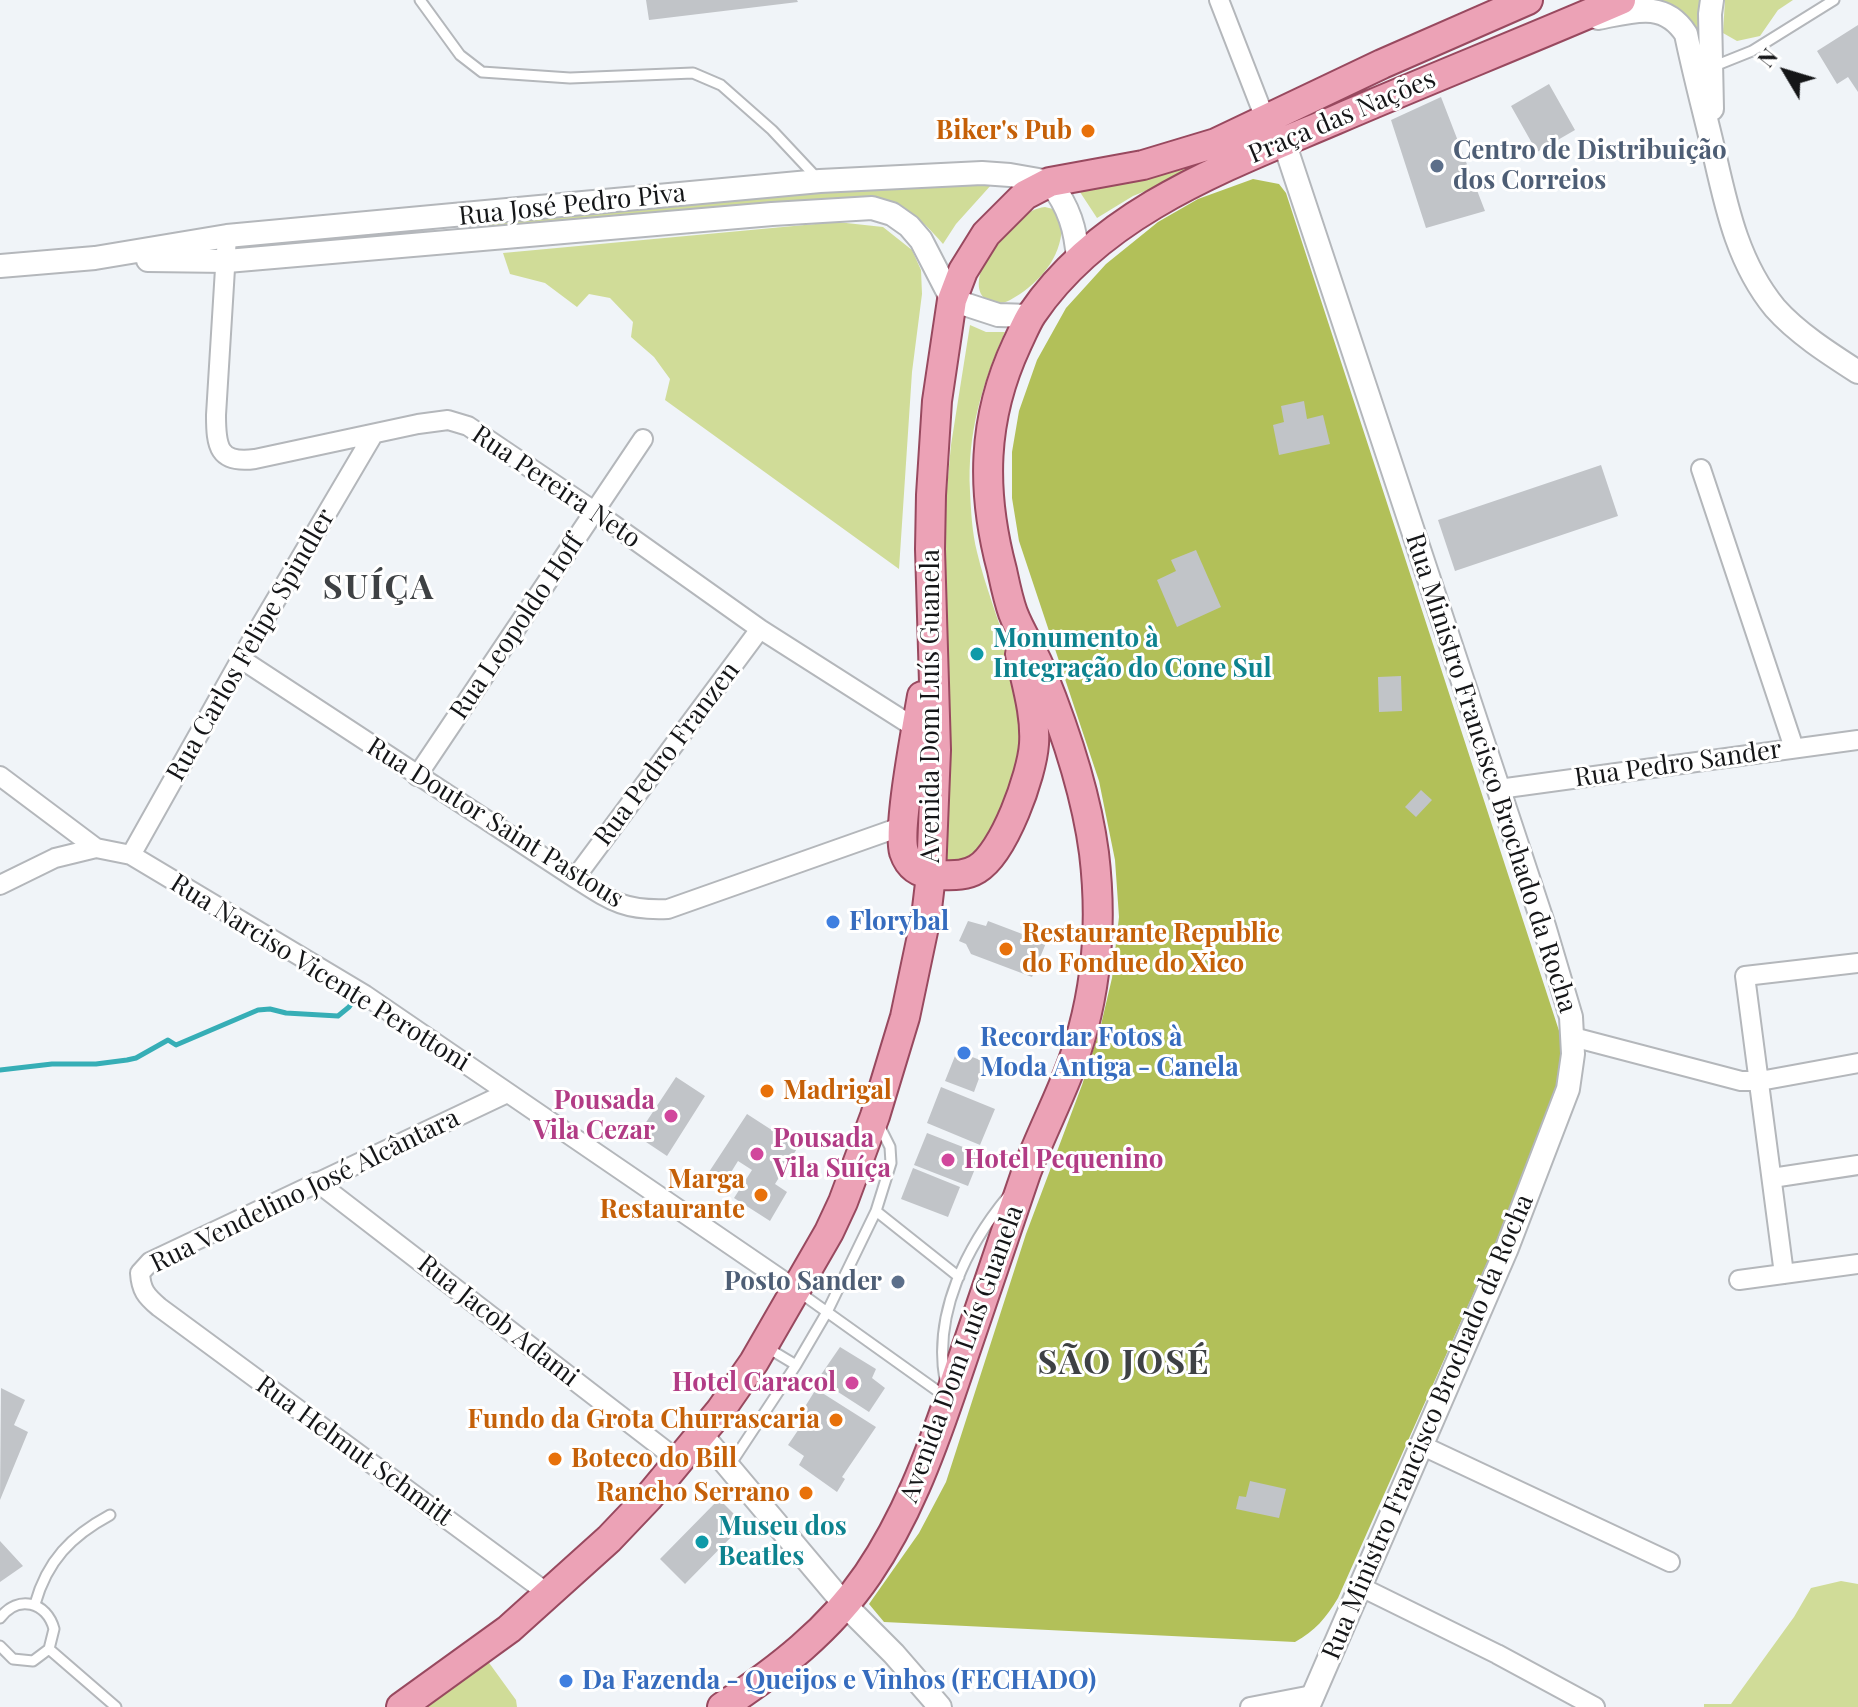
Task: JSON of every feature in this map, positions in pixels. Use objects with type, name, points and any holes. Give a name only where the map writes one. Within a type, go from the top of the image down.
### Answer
[{"type":"main road","points":[[1050,182],[1275,132],[1382,64],[1528,0]]},
{"type":"main road","name":"Praça das Nações","points":[[1078,260],[1134,217],[1275,132],[1451,69],[1571,12],[1621,0]]},
{"type":"main road","name":"Avenida Dom Luís Guanela","points":[[401,1707],[509,1629],[609,1539],[679,1461],[734,1391],[829,1232],[875,1116],[905,1017],[926,917],[931,875],[936,750],[931,495],[937,401],[952,300],[963,271],[986,234],[1025,195],[1050,182]]},
{"type":"main road","name":"Avenida Dom Luís Guanela","points":[[722,1707],[812,1641],[845,1605],[896,1529],[927,1461],[1027,1171],[1083,1031],[1094,968],[1097,908],[1094,852],[1080,787],[1040,669],[1012,612],[990,517],[986,481],[993,412],[1001,381],[1030,316],[1078,260]]},
{"type":"main road","points":[[932,636],[903,826],[903,849],[908,862],[918,871],[931,875],[965,875],[980,867],[997,847],[1026,785],[1034,745],[1033,719],[1012,612]]},
{"type":"street","points":[[1219,0],[1275,132]]},
{"type":"street","points":[[1712,0],[1702,70],[1713,150],[1733,232],[1759,286],[1776,309],[1795,327],[1858,372]]},
{"type":"street","points":[[1571,12],[1659,9],[1677,20],[1702,70]]},
{"type":"street","name":"Rua Ministro Francisco Brochado da Rocha","points":[[1275,132],[1499,789],[1560,975],[1573,1037],[1571,1075],[1562,1108],[1507,1248],[1310,1701]]},
{"type":"street","name":"Rua José Pedro Piva","points":[[0,266],[95,258],[227,236],[820,181],[982,173],[1050,182]]},
{"type":"street","points":[[1050,182],[1075,228],[1078,260]]},
{"type":"street","name":"Rua José Pedro Piva","points":[[95,258],[227,261],[872,208],[892,214],[915,233],[936,266],[952,300]]},
{"type":"street","name":"Rua Pereira Neto","points":[[227,236],[216,415],[216,441],[224,455],[237,461],[448,420],[468,426],[760,629],[917,729]]},
{"type":"street","points":[[952,300],[998,315],[1030,316]]},
{"type":"street","name":"Rua Carlos Felipe Spindler","points":[[131,855],[241,659],[373,435]]},
{"type":"street","name":"Rua Leopoldo Hoff","points":[[417,776],[643,439]]},
{"type":"street","points":[[1701,469],[1794,748]]},
{"type":"street","name":"Rua Pedro Franzen","points":[[575,878],[760,629]]},
{"type":"street","name":"Rua Doutor Saint Pastous","points":[[241,659],[575,878],[613,902],[638,910],[668,909],[903,826]]},
{"type":"street","name":"Rua Pedro Sander","points":[[1499,789],[1858,740]]},
{"type":"street","name":"Rua Narciso Vicente Perottoni","points":[[0,776],[96,848],[131,855],[365,995],[795,1289]]},
{"type":"street","points":[[0,885],[55,858],[96,848]]},
{"type":"street","points":[[1784,1274],[1745,976],[1858,963]]},
{"type":"street","points":[[1573,1037],[1741,1081],[1760,1081],[1858,1063]]},
{"type":"street","name":"Rua Vendelino José Alcântara","points":[[159,1307],[146,1297],[140,1286],[140,1273],[150,1262],[507,1093]]},
{"type":"street","points":[[1772,1178],[1858,1165]]},
{"type":"street","name":"Rua Jacob Adami","points":[[317,1182],[679,1461]]},
{"type":"street","points":[[1739,1280],[1858,1264]]},
{"type":"street","name":"Rua Helmut Schmitt","points":[[159,1307],[550,1595]]},
{"type":"street","points":[[701,1434],[845,1605],[894,1654],[940,1707]]},
{"type":"street","points":[[1423,1446],[1670,1562]]},
{"type":"street","points":[[1359,1586],[1497,1654],[1595,1707]]},
{"type":"street","points":[[1250,1707],[1310,1701]]},
{"type":"lane","points":[[420,0],[460,55],[482,72],[570,78],[693,73],[721,85],[772,130],[820,181]]},
{"type":"lane","points":[[1702,70],[1752,51],[1834,0]]},
{"type":"lane","points":[[730,1465],[827,1312],[876,1211],[891,1163],[890,1147],[875,1116]]},
{"type":"lane","points":[[949,1399],[941,1358],[943,1322],[959,1277],[983,1226],[1027,1171]]},
{"type":"lane","points":[[876,1211],[959,1277]]},
{"type":"lane","points":[[795,1289],[949,1399]]},
{"type":"lane","points":[[764,1345],[796,1365]]},
{"type":"lane","points":[[35,1604],[41,1581],[50,1564],[69,1541],[86,1527],[110,1515]]},
{"type":"lane","points":[[0,1618],[8,1608],[18,1604],[35,1604],[46,1611],[52,1620],[54,1639],[49,1649],[33,1661],[13,1659],[0,1646]]},
{"type":"lane","points":[[49,1649],[116,1707]]},
{"type":"green space","points":[[1654,0],[1700,0],[1699,36],[1669,5]]},
{"type":"green space","points":[[1725,0],[1793,0],[1778,10],[1760,36],[1737,41],[1723,33]]},
{"type":"green space","points":[[1334,98],[1337,104],[1133,196],[1097,218],[1076,186]]},
{"type":"green space","points":[[1253,179],[1279,184],[1286,193],[1563,1043],[1563,1092],[1338,1598],[1308,1633],[1295,1642],[884,1622],[869,1604],[919,1533],[946,1482],[1026,1234],[1100,1029],[1112,978],[1119,917],[1115,860],[1099,781],[1019,541],[1012,498],[1012,452],[1019,411],[1037,360],[1066,308],[1106,264],[1158,222],[1198,199]]},
{"type":"green space","points":[[992,184],[956,224],[943,244],[909,212],[889,202],[865,197],[490,231],[489,224],[614,208],[740,197]]},
{"type":"green space","points":[[1045,207],[1053,209],[1062,222],[1059,244],[1050,264],[1029,288],[1012,299],[1000,303],[987,300],[979,284],[989,254],[1020,219]]},
{"type":"green space","points":[[837,222],[883,227],[912,250],[921,270],[922,294],[912,372],[899,569],[665,400],[670,379],[654,357],[631,337],[633,322],[610,298],[589,294],[577,307],[545,283],[510,274],[503,253]]},
{"type":"green space","points":[[970,325],[986,332],[1005,332],[989,370],[978,410],[971,450],[970,491],[975,544],[1009,654],[1020,705],[1021,731],[1015,773],[989,836],[973,856],[945,866],[950,776],[943,532],[951,445]]},
{"type":"green space","points":[[1841,1581],[1858,1584],[1858,1707],[1704,1707],[1704,1704],[1731,1704],[1794,1617],[1811,1588]]},
{"type":"green space","points":[[487,1660],[516,1700],[517,1707],[420,1707]]},
{"type":"building","points":[[646,0],[797,0],[798,2],[649,20]]},
{"type":"building","points":[[1858,25],[1858,92],[1848,77],[1837,84],[1817,51]]},
{"type":"building","points":[[1549,84],[1575,130],[1537,152],[1511,106]]},
{"type":"building","name":"Centro de Distribuição dos Correios","points":[[1441,97],[1485,211],[1426,228],[1391,120]]},
{"type":"building","points":[[1304,401],[1307,419],[1323,415],[1330,444],[1279,455],[1273,425],[1284,422],[1281,406]]},
{"type":"building","points":[[1601,465],[1618,516],[1455,571],[1438,520]]},
{"type":"building","points":[[1196,550],[1221,607],[1177,627],[1157,580],[1176,571],[1171,560]]},
{"type":"building","points":[[1401,676],[1402,711],[1379,712],[1378,677]]},
{"type":"building","points":[[1421,790],[1432,800],[1416,817],[1405,807]]},
{"type":"building","name":"Restaurante Republic do Fondue do Xico","points":[[968,921],[986,926],[988,921],[1046,943],[1032,977],[971,954],[966,944],[959,941]]},
{"type":"building","points":[[957,1051],[985,1062],[974,1092],[945,1081]]},
{"type":"building","name":"Pousada Vila Cezar","points":[[676,1077],[705,1096],[667,1156],[637,1136]]},
{"type":"building","points":[[941,1087],[995,1109],[980,1145],[927,1123]]},
{"type":"building","name":"Pousada Vila Suíça","points":[[747,1114],[798,1147],[775,1184],[787,1192],[770,1221],[734,1198],[752,1170],[738,1161],[725,1182],[709,1172]]},
{"type":"building","name":"Hotel Pequenino","points":[[927,1133],[981,1154],[968,1186],[914,1165]]},
{"type":"building","points":[[913,1168],[960,1187],[948,1217],[901,1199]]},
{"type":"building","name":"Hotel Caracol","points":[[840,1347],[876,1369],[872,1378],[885,1388],[869,1412],[818,1379]]},
{"type":"building","points":[[1,1388],[25,1400],[14,1425],[28,1432],[0,1500]]},
{"type":"building","points":[[816,1389],[876,1427],[842,1477],[845,1479],[837,1492],[799,1465],[804,1456],[788,1445],[807,1417],[801,1413]]},
{"type":"building","points":[[1250,1481],[1286,1489],[1279,1518],[1236,1509],[1239,1496],[1246,1497]]},
{"type":"building","name":"Museu dos Beatles","points":[[719,1499],[744,1524],[685,1584],[660,1559]]},
{"type":"building","points":[[0,1541],[23,1566],[0,1582]]},
{"type":"waterway","points":[[0,1070],[127,1060],[168,1040],[176,1045],[258,1010],[338,1016],[356,997]]},
{"type":"place","name":"Biker's Pub","points":[[1088,131]]},
{"type":"place","name":"Centro de Distribuição dos Correios","points":[[1437,166]]},
{"type":"place","name":"Monumento à Integração do Cone Sul","points":[[977,654]]},
{"type":"place","name":"Florybal","points":[[833,922]]},
{"type":"place","name":"Restaurante Republic do Fondue do Xico","points":[[1006,949]]},
{"type":"place","name":"Recordar Fotos à Moda Antiga - Canela","points":[[964,1053]]},
{"type":"place","name":"Madrigal","points":[[767,1091]]},
{"type":"place","name":"Pousada Vila Cezar","points":[[671,1116]]},
{"type":"place","name":"Pousada Vila Suíça","points":[[757,1154]]},
{"type":"place","name":"Hotel Pequenino","points":[[948,1160]]},
{"type":"place","name":"Marga Restaurante","points":[[761,1195]]},
{"type":"place","name":"Posto Sander","points":[[898,1282]]},
{"type":"place","name":"Hotel Caracol","points":[[852,1383]]},
{"type":"place","name":"Fundo da Grota Churrascaria","points":[[836,1420]]},
{"type":"place","name":"Boteco do Bill","points":[[555,1459]]},
{"type":"place","name":"Rancho Serrano","points":[[806,1493]]},
{"type":"place","name":"Museu dos Beatles","points":[[702,1542]]},
{"type":"place","name":"Da Fazenda - Queijos e Vinhos (FECHADO)","points":[[566,1681]]},
{"type":"district","name":"SUÍÇA","points":[[379,588]]},
{"type":"district","name":"SÃO JOSÉ","points":[[1124,1363]]}]
